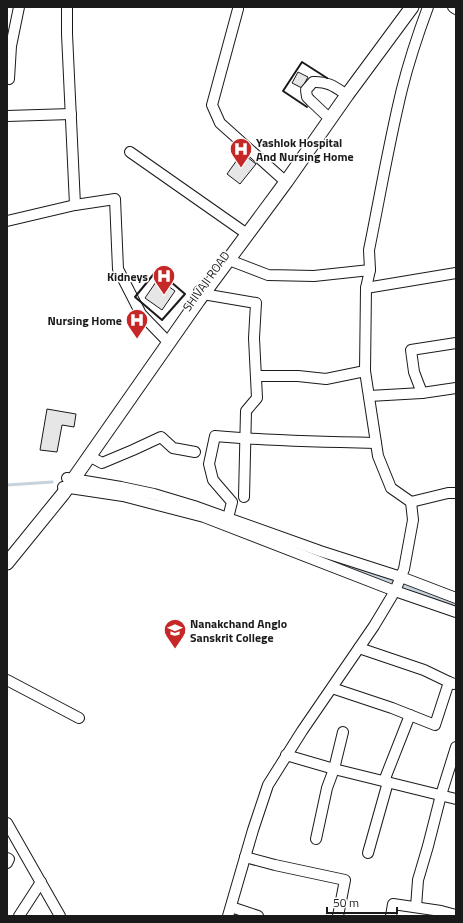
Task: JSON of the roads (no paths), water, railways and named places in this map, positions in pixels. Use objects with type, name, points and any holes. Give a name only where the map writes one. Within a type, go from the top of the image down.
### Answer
[{"type":"main road","name":"SHIVAJI ROAD","points":[[7,555],[67,483],[166,341],[345,94],[405,7]]},
{"type":"main road","points":[[345,94],[412,7]]},
{"type":"main road","points":[[201,292],[228,260],[245,232]]},
{"type":"main road","points":[[7,563],[89,456],[166,341]]},
{"type":"street","points":[[9,79],[9,46],[19,7]]},
{"type":"street","points":[[67,7],[75,205]]},
{"type":"street","points":[[238,7],[212,105],[220,123],[283,179]]},
{"type":"street","points":[[258,916],[229,912],[253,830],[268,786],[302,730],[374,626],[395,589],[404,568],[413,520],[410,502],[391,488],[378,456],[365,371],[366,288],[370,270],[369,250],[402,88],[428,7]]},
{"type":"street","points":[[328,117],[307,97],[306,90],[313,82],[321,81],[330,84],[345,94]]},
{"type":"street","points":[[7,116],[71,114]]},
{"type":"street","points":[[130,152],[245,232]]},
{"type":"street","points":[[7,221],[75,205],[115,199],[118,270],[141,314],[166,341]]},
{"type":"street","points":[[228,260],[268,275],[314,276],[370,270]]},
{"type":"street","points":[[366,288],[456,273]]},
{"type":"street","points":[[201,292],[256,303],[254,338],[257,398],[246,411],[244,497]]},
{"type":"street","points":[[422,393],[414,372],[411,350],[456,342]]},
{"type":"street","points":[[256,376],[298,376],[326,379],[365,371]]},
{"type":"street","points":[[369,396],[422,393],[456,388]]},
{"type":"street","points":[[228,518],[232,502],[214,480],[209,464],[214,436],[246,439],[376,443]]},
{"type":"street","points":[[89,456],[102,463],[161,437],[173,448],[195,452]]},
{"type":"street","points":[[67,483],[121,487],[154,494],[194,506],[320,551],[400,577],[456,598]]},
{"type":"street","points":[[67,483],[204,517],[456,612]]},
{"type":"street","points":[[410,502],[456,493]]},
{"type":"street","points":[[332,688],[392,708],[435,725],[453,683],[424,670],[359,648]]},
{"type":"street","points":[[7,680],[79,718]]},
{"type":"street","points":[[368,853],[386,782],[410,715]]},
{"type":"street","points":[[316,839],[327,788],[334,769],[343,732]]},
{"type":"street","points":[[419,911],[418,880],[441,795],[456,747]]},
{"type":"street","points":[[286,755],[334,769],[456,799]]},
{"type":"street","points":[[7,823],[60,916]]},
{"type":"street","points":[[245,857],[345,880],[338,916]]},
{"type":"street","points":[[7,858],[9,859],[7,863]]},
{"type":"street","points":[[19,916],[41,882]]},
{"type":"street","points":[[391,916],[393,904],[419,911],[456,915]]},
{"type":"waterway","points":[[7,485],[52,482]]},
{"type":"waterway","points":[[318,556],[408,587],[456,606]]},
{"type":"place","name":"Yashlok Hospital And Nursing Home","points":[[241,168]]},
{"type":"place","name":"Kidneys","points":[[164,296]]},
{"type":"place","name":"Nursing Home","points":[[137,340]]},
{"type":"place","name":"Nanakchand Anglo Sanskrit College","points":[[175,650]]}]
